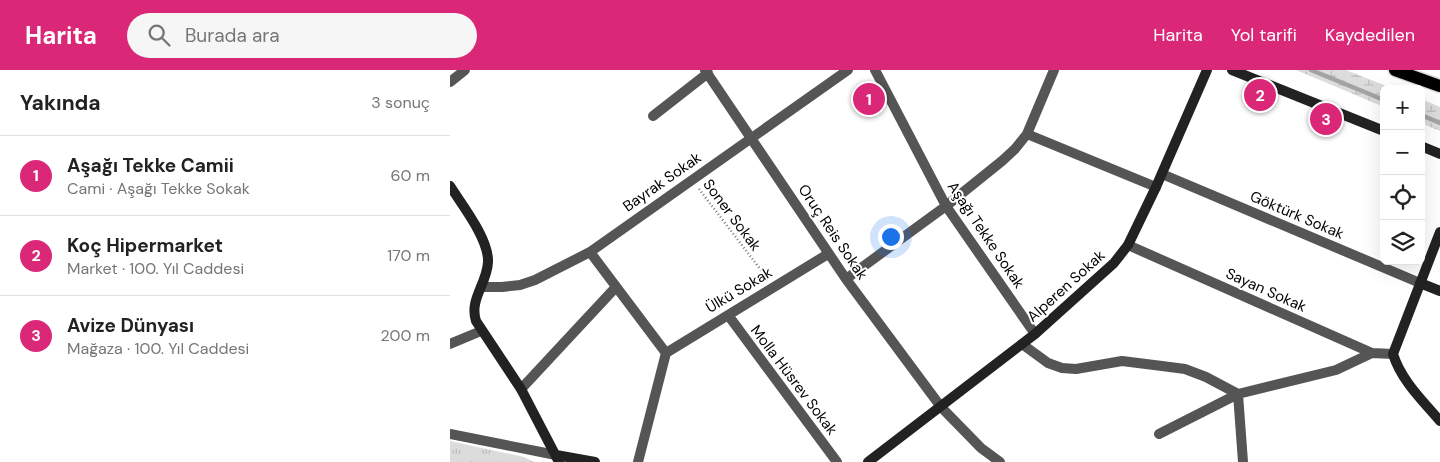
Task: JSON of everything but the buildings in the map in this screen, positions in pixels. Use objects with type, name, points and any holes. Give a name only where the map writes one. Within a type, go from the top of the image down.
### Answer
[{"type":"main road","points":[[1395,70],[1440,86]]},
{"type":"street","points":[[450,82],[465,70]]},
{"type":"street","name":"Bayrak Sokak","points":[[481,287],[502,287],[528,282],[590,252],[848,70]]},
{"type":"street","name":"Aşağı Tekke Sokak","points":[[875,70],[946,206],[1035,334]]},
{"type":"street","points":[[846,278],[946,206],[1002,161],[1028,134],[1054,70]]},
{"type":"street","name":"Alperen Sokak","points":[[868,462],[1035,334],[1114,263],[1128,245],[1156,187],[1207,70]]},
{"type":"street","points":[[1232,70],[1382,130]]},
{"type":"street","points":[[653,116],[706,72]]},
{"type":"street","name":"Oruç Reis Sokak","points":[[706,72],[828,254],[941,407],[981,448],[1000,462]]},
{"type":"street","points":[[1028,134],[1156,187]]},
{"type":"street","points":[[1425,148],[1440,154]]},
{"type":"street","name":"Göktürk Sokak","points":[[1162,174],[1420,283]]},
{"type":"street","points":[[450,186],[485,244],[488,260],[474,305],[473,312],[476,322],[521,389],[558,458]]},
{"type":"street","points":[[1440,232],[1392,354],[1396,366],[1404,379],[1440,421]]},
{"type":"street","name":"Sayan Sokak","points":[[1128,245],[1372,353],[1392,354]]},
{"type":"street","points":[[590,252],[666,352],[638,462]]},
{"type":"street","name":"Ülkü Sokak","points":[[666,352],[828,254]]},
{"type":"street","points":[[1420,283],[1440,291]]},
{"type":"street","points":[[521,389],[616,287]]},
{"type":"street","name":"Molla Hüsrev Sokak","points":[[728,315],[837,462]]},
{"type":"street","points":[[450,344],[481,331]]},
{"type":"street","points":[[1022,344],[1048,363],[1062,368],[1076,370],[1122,361],[1162,366],[1206,377],[1238,394]]},
{"type":"street","points":[[1158,434],[1238,394],[1336,370],[1372,353]]},
{"type":"street","points":[[1238,394],[1243,462]]},
{"type":"street","points":[[450,434],[558,458],[595,462]]},
{"type":"path","name":"Soner Sokak","points":[[692,180],[774,287]]},
{"type":"green space","points":[[1296,70],[1346,70],[1384,85],[1380,85],[1380,105]]},
{"type":"green space","points":[[1425,101],[1440,107],[1440,131],[1425,125]]},
{"type":"green space","points":[[450,441],[524,457],[534,462],[450,462]]},
{"type":"waterway","points":[[1311,70],[1380,98]]},
{"type":"waterway","points":[[1425,117],[1440,123]]},
{"type":"place","name":"Koç Hipermarket","points":[[1260,95]]},
{"type":"place","name":"Aşağı Tekke Camii","points":[[869,99]]},
{"type":"place","name":"Avize Dünyası","points":[[1326,119]]}]
